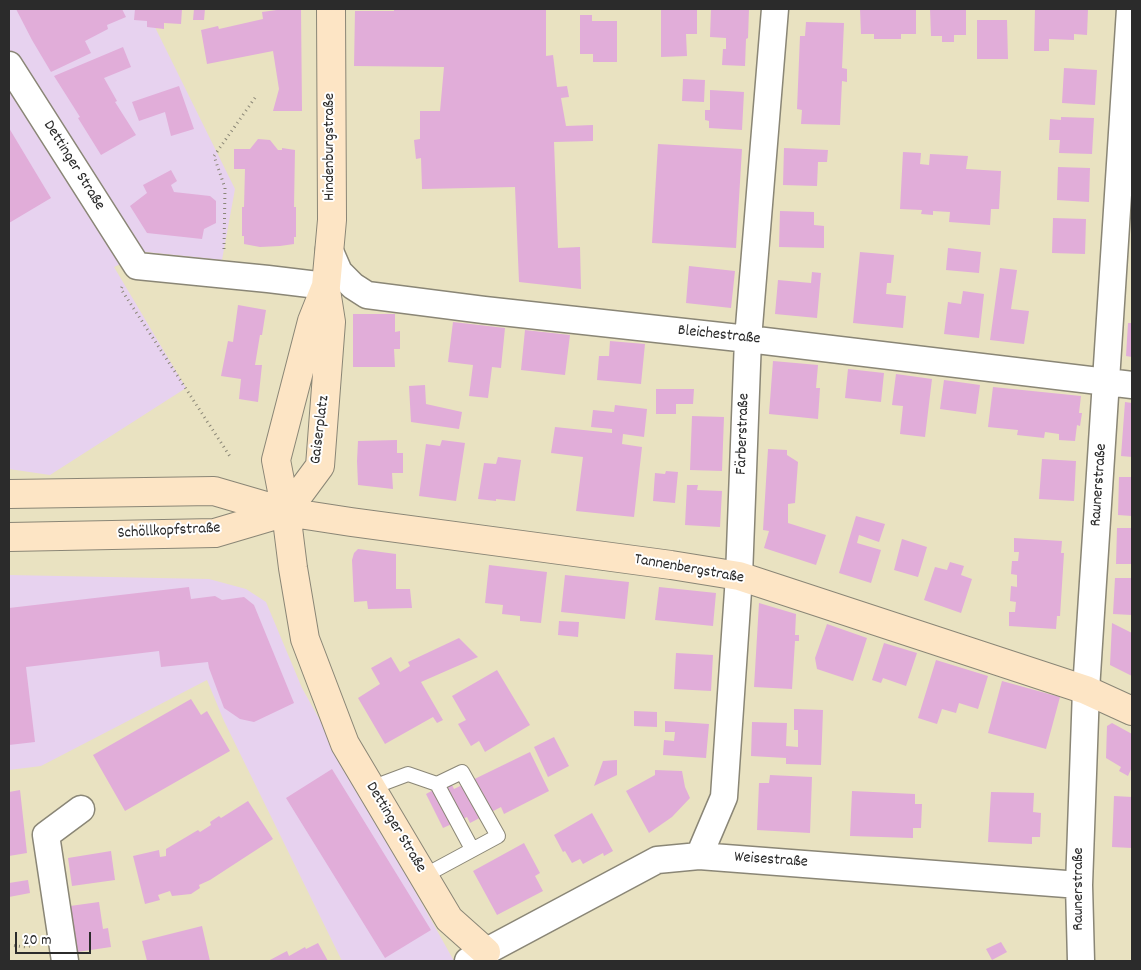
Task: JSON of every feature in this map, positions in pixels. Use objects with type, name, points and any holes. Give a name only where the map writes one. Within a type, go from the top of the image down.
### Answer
[{"type":"main road","name":"Hindenburgstraße","points":[[326,286],[332,220],[331,9]]},
{"type":"main road","name":"Gaiserplatz","points":[[286,512],[320,466],[331,322],[326,286]]},
{"type":"main road","name":"Gaiserplatz","points":[[286,512],[276,460],[312,321],[326,286]]},
{"type":"main road","points":[[9,494],[214,491],[286,512]]},
{"type":"main road","name":"Schöllkopfstraße","points":[[9,538],[215,532],[286,512]]},
{"type":"main road","name":"Tannenbergstraße","points":[[286,512],[739,576],[1086,690],[1132,711]]},
{"type":"main road","name":"Dettinger Straße","points":[[286,512],[305,639],[345,744],[449,919],[482,958]]},
{"type":"main road","name":"Dettinger Straße","points":[[325,691],[357,736],[461,912],[482,958]]},
{"type":"street","name":"Färberstraße","points":[[699,856],[724,797],[739,576],[748,339],[775,9]]},
{"type":"street","name":"Raunerstraße","points":[[1081,961],[1079,885],[1086,690],[1130,9]]},
{"type":"street","name":"Dettinger Straße","points":[[9,65],[137,266]]},
{"type":"street","name":"Bleichestraße","points":[[330,248],[339,272],[353,286],[367,295],[1132,385]]},
{"type":"street","points":[[137,266],[326,286]]},
{"type":"street","points":[[66,961],[46,835],[81,809]]},
{"type":"street","name":"Weisestraße","points":[[482,958],[657,860],[699,856],[1079,885]]},
{"type":"lane","points":[[436,870],[498,836],[462,772],[437,784]]},
{"type":"lane","points":[[384,783],[408,774],[437,784],[472,849]]},
{"type":"path","points":[[224,275],[225,188],[214,156],[257,95]]},
{"type":"path","points":[[137,266],[120,289],[231,458]]},
{"type":"shaded area","points":[[9,9],[146,9],[235,189],[222,260],[146,252],[114,267],[186,388],[50,475],[9,469]]},
{"type":"shaded area","points":[[9,575],[209,579],[246,589],[266,602],[302,688],[454,961],[342,961],[224,721],[207,680],[41,766],[9,770]]},
{"type":"building","points":[[16,9],[122,9],[126,17],[107,25],[108,29],[85,41],[91,53],[51,72]]},
{"type":"building","points":[[135,9],[182,9],[181,24],[164,23],[164,29],[147,27],[147,21],[134,20]]},
{"type":"building","points":[[194,9],[205,9],[204,20],[193,20]]},
{"type":"building","points":[[301,9],[302,111],[273,111],[279,89],[273,51],[207,64],[201,30],[218,26],[219,29],[263,19],[262,12]]},
{"type":"building","points":[[394,9],[546,9],[546,56],[553,55],[557,87],[567,86],[569,97],[561,98],[566,126],[593,125],[593,141],[554,142],[558,248],[580,247],[581,289],[519,282],[515,187],[422,189],[421,158],[416,159],[414,140],[420,139],[420,111],[440,111],[444,67],[354,66],[355,11],[394,11]]},
{"type":"building","points":[[661,9],[697,9],[697,34],[686,34],[687,56],[661,57]]},
{"type":"building","points":[[711,9],[749,9],[745,66],[722,65],[723,49],[726,49],[726,38],[710,37]]},
{"type":"building","points":[[860,9],[916,9],[916,34],[901,34],[901,39],[874,39],[874,34],[861,34]]},
{"type":"building","points":[[930,9],[966,9],[966,35],[954,35],[954,42],[942,42],[942,36],[931,36]]},
{"type":"building","points":[[1035,9],[1088,9],[1087,35],[1074,34],[1074,40],[1049,39],[1049,51],[1034,51]]},
{"type":"building","points":[[580,15],[592,15],[592,21],[617,21],[617,62],[593,62],[593,54],[580,54]]},
{"type":"building","points":[[977,20],[1007,20],[1008,59],[977,59]]},
{"type":"building","points":[[806,22],[844,23],[842,68],[847,69],[847,82],[842,81],[840,125],[801,124],[802,110],[797,109],[800,36],[805,36]]},
{"type":"building","points":[[123,47],[131,67],[104,78],[117,101],[115,102],[136,135],[101,155],[54,76]]},
{"type":"building","points":[[1064,68],[1097,70],[1095,105],[1062,103]]},
{"type":"building","points":[[683,79],[705,80],[704,102],[682,101]]},
{"type":"building","points":[[179,86],[194,129],[171,136],[165,112],[139,121],[132,102]]},
{"type":"building","points":[[710,90],[744,92],[742,130],[709,128],[709,121],[705,120],[705,110],[710,110]]},
{"type":"building","points":[[1061,117],[1094,118],[1092,154],[1059,153],[1060,140],[1049,140],[1050,119],[1061,120]]},
{"type":"building","points":[[9,128],[51,198],[9,223]]},
{"type":"building","points":[[258,139],[270,140],[278,150],[282,150],[282,148],[295,150],[294,207],[296,207],[296,237],[294,237],[294,244],[260,247],[244,244],[244,236],[242,236],[242,207],[244,207],[245,169],[234,169],[234,149],[250,149]]},
{"type":"building","points":[[658,144],[742,149],[736,248],[652,243]]},
{"type":"building","points":[[784,148],[828,150],[827,162],[818,162],[817,186],[783,185]]},
{"type":"building","points":[[903,152],[921,153],[920,164],[929,165],[930,154],[968,156],[966,169],[1001,171],[999,209],[991,209],[990,225],[949,222],[950,212],[933,211],[933,215],[921,214],[922,210],[900,209]]},
{"type":"building","points":[[1058,167],[1090,168],[1089,202],[1057,200]]},
{"type":"building","points":[[171,170],[177,181],[171,185],[174,192],[210,196],[216,201],[216,223],[204,229],[202,239],[147,233],[130,206],[147,193],[143,185]]},
{"type":"building","points":[[780,211],[814,212],[814,225],[824,226],[824,248],[779,247]]},
{"type":"building","points":[[1053,218],[1086,219],[1085,254],[1052,253]]},
{"type":"building","points":[[948,248],[981,252],[979,273],[946,270]]},
{"type":"building","points":[[860,252],[894,255],[891,283],[887,283],[886,294],[906,296],[903,328],[853,323]]},
{"type":"building","points":[[689,266],[735,271],[731,308],[686,303]]},
{"type":"building","points":[[1000,268],[1017,270],[1011,309],[1029,311],[1024,344],[990,340]]},
{"type":"building","points":[[812,272],[821,273],[817,318],[775,314],[778,280],[811,283]]},
{"type":"building","points":[[963,291],[984,294],[979,338],[944,334],[948,302],[961,304]]},
{"type":"building","points":[[238,305],[266,310],[255,365],[262,365],[258,402],[239,399],[241,379],[221,376],[228,341],[233,342]]},
{"type":"building","points":[[353,314],[395,314],[395,332],[400,331],[400,349],[394,349],[395,367],[353,367]]},
{"type":"building","points":[[453,322],[505,328],[501,368],[492,367],[488,398],[469,396],[473,365],[448,362]]},
{"type":"building","points":[[1128,323],[1132,323],[1132,357],[1126,356]]},
{"type":"building","points":[[525,330],[570,335],[565,375],[521,370]]},
{"type":"building","points":[[610,341],[645,344],[641,384],[597,380],[599,356],[609,356]]},
{"type":"building","points":[[773,361],[818,365],[816,388],[820,388],[818,419],[769,414]]},
{"type":"building","points":[[848,369],[884,373],[881,402],[845,398]]},
{"type":"building","points":[[896,374],[932,379],[925,437],[900,434],[903,406],[892,405]]},
{"type":"building","points":[[944,380],[980,385],[976,414],[940,409]]},
{"type":"building","points":[[425,385],[426,404],[462,412],[459,429],[411,422],[409,386]]},
{"type":"building","points":[[993,387],[1081,396],[1079,413],[1082,413],[1080,426],[1077,425],[1075,441],[1059,440],[1059,434],[1045,432],[1044,438],[1017,435],[1018,430],[988,427]]},
{"type":"building","points":[[656,389],[694,389],[693,404],[676,404],[676,414],[656,414]]},
{"type":"building","points":[[1125,402],[1132,403],[1132,457],[1121,456]]},
{"type":"building","points":[[615,405],[647,409],[644,437],[623,434],[622,444],[642,447],[634,517],[576,511],[583,457],[551,453],[555,427],[612,433],[612,429],[591,427],[593,410],[614,412]]},
{"type":"building","points":[[692,416],[724,417],[722,471],[690,470]]},
{"type":"building","points":[[397,440],[397,453],[403,453],[403,473],[392,473],[393,489],[358,485],[358,441]]},
{"type":"building","points":[[442,440],[465,443],[456,501],[419,496],[426,444],[440,446]]},
{"type":"building","points":[[768,449],[787,450],[787,455],[798,462],[795,503],[788,504],[788,523],[826,535],[816,565],[764,548],[769,531],[763,530]]},
{"type":"building","points":[[498,457],[521,460],[515,501],[478,499],[484,463],[496,464]]},
{"type":"building","points":[[1042,459],[1076,461],[1074,501],[1039,499]]},
{"type":"building","points":[[666,471],[678,472],[675,503],[653,501],[655,473],[665,474]]},
{"type":"building","points":[[1119,477],[1132,477],[1132,516],[1118,515]]},
{"type":"building","points":[[687,485],[698,485],[697,490],[722,491],[720,527],[685,525]]},
{"type":"building","points":[[856,516],[885,524],[879,542],[859,535],[857,543],[881,550],[871,583],[839,573]]},
{"type":"building","points":[[1117,528],[1132,528],[1132,564],[1116,564]]},
{"type":"building","points":[[1014,538],[1062,541],[1061,553],[1064,553],[1060,616],[1057,616],[1056,629],[1009,626],[1009,612],[1015,612],[1016,602],[1010,601],[1011,586],[1017,587],[1017,575],[1011,574],[1012,561],[1018,561],[1019,552],[1014,552]]},
{"type":"building","points":[[902,539],[927,547],[918,577],[894,570]]},
{"type":"building","points":[[358,549],[396,554],[396,589],[410,589],[412,608],[368,609],[367,601],[354,602],[352,560],[354,553]]},
{"type":"building","points":[[950,562],[964,566],[961,575],[972,579],[961,613],[924,600],[935,567],[947,570]]},
{"type":"building","points":[[489,565],[547,572],[541,623],[520,621],[520,616],[502,614],[503,605],[485,603]]},
{"type":"building","points":[[565,575],[629,582],[625,619],[561,612]]},
{"type":"building","points":[[1115,578],[1132,578],[1132,615],[1113,614]]},
{"type":"building","points":[[189,587],[191,599],[215,596],[222,600],[244,597],[254,605],[294,703],[254,722],[240,719],[224,708],[208,662],[161,667],[159,651],[26,667],[35,742],[9,745],[9,608]]},
{"type":"building","points":[[659,587],[716,593],[713,626],[655,620]]},
{"type":"building","points":[[759,603],[796,614],[795,635],[799,635],[799,641],[795,641],[792,689],[754,687]]},
{"type":"building","points":[[559,621],[579,622],[578,637],[558,635]]},
{"type":"building","points":[[1112,623],[1132,633],[1132,676],[1110,665]]},
{"type":"building","points":[[827,624],[867,638],[853,681],[817,669],[815,658]]},
{"type":"building","points":[[459,638],[478,657],[421,682],[443,720],[437,723],[433,717],[385,744],[358,698],[380,684],[371,668],[391,657],[400,672],[410,666],[408,662]]},
{"type":"building","points":[[884,643],[917,653],[906,686],[883,678],[881,683],[872,680]]},
{"type":"building","points":[[676,653],[713,655],[711,691],[674,689]]},
{"type":"building","points":[[936,660],[988,676],[978,709],[959,703],[956,713],[942,709],[937,724],[918,718]]},
{"type":"building","points":[[497,670],[530,725],[485,752],[479,741],[471,746],[458,724],[466,720],[452,696]]},
{"type":"building","points":[[1002,681],[1060,697],[1046,749],[988,733]]},
{"type":"building","points":[[191,699],[201,715],[207,711],[230,751],[125,811],[93,755]]},
{"type":"building","points":[[794,709],[823,710],[821,765],[786,764],[786,758],[751,756],[752,722],[787,723],[786,746],[798,747],[798,730],[794,730]]},
{"type":"building","points":[[634,711],[657,712],[657,727],[634,726]]},
{"type":"building","points":[[665,721],[709,724],[706,758],[663,755],[664,740],[674,741],[675,732],[665,732]]},
{"type":"building","points":[[1112,723],[1132,734],[1132,767],[1128,776],[1119,771],[1121,767],[1106,758],[1107,726]]},
{"type":"building","points":[[554,737],[569,766],[548,777],[534,747]]},
{"type":"building","points":[[530,752],[549,791],[504,814],[501,807],[470,823],[467,817],[443,828],[426,794],[450,781],[454,789]]},
{"type":"building","points":[[617,760],[617,775],[594,786],[603,761]]},
{"type":"building","points":[[332,769],[431,930],[385,958],[286,798]]},
{"type":"building","points":[[655,770],[682,771],[685,787],[690,798],[672,817],[649,833],[626,791],[655,775]]},
{"type":"building","points":[[770,775],[812,777],[810,833],[757,830],[759,783],[769,783]]},
{"type":"building","points":[[20,790],[27,853],[9,856],[9,792]]},
{"type":"building","points":[[852,791],[915,794],[915,804],[922,804],[921,828],[913,828],[913,838],[850,836]]},
{"type":"building","points":[[991,792],[1034,793],[1033,812],[1041,813],[1040,837],[1032,837],[1032,844],[988,842]]},
{"type":"building","points":[[1114,796],[1132,797],[1132,848],[1112,847]]},
{"type":"building","points":[[248,801],[273,839],[210,880],[199,885],[200,888],[191,894],[172,896],[170,891],[158,895],[160,900],[145,904],[133,856],[159,850],[160,857],[166,856],[166,849],[198,830],[200,832],[211,825],[210,822],[219,816],[221,818]]},
{"type":"building","points":[[592,813],[613,851],[604,856],[603,853],[583,864],[580,859],[572,863],[565,851],[563,852],[554,835]]},
{"type":"building","points":[[524,843],[540,873],[535,876],[543,891],[497,915],[473,871]]},
{"type":"building","points":[[111,851],[115,880],[72,886],[68,858]]},
{"type":"building","points":[[28,880],[30,893],[9,897],[9,883]]},
{"type":"building","points":[[99,902],[103,929],[108,928],[111,947],[77,952],[70,906]]},
{"type":"building","points":[[202,926],[210,961],[147,961],[142,941]]},
{"type":"building","points":[[1001,942],[1007,952],[992,960],[986,949]]},
{"type":"building","points":[[318,943],[328,961],[268,961],[287,951],[289,956],[305,947],[306,949]]}]
